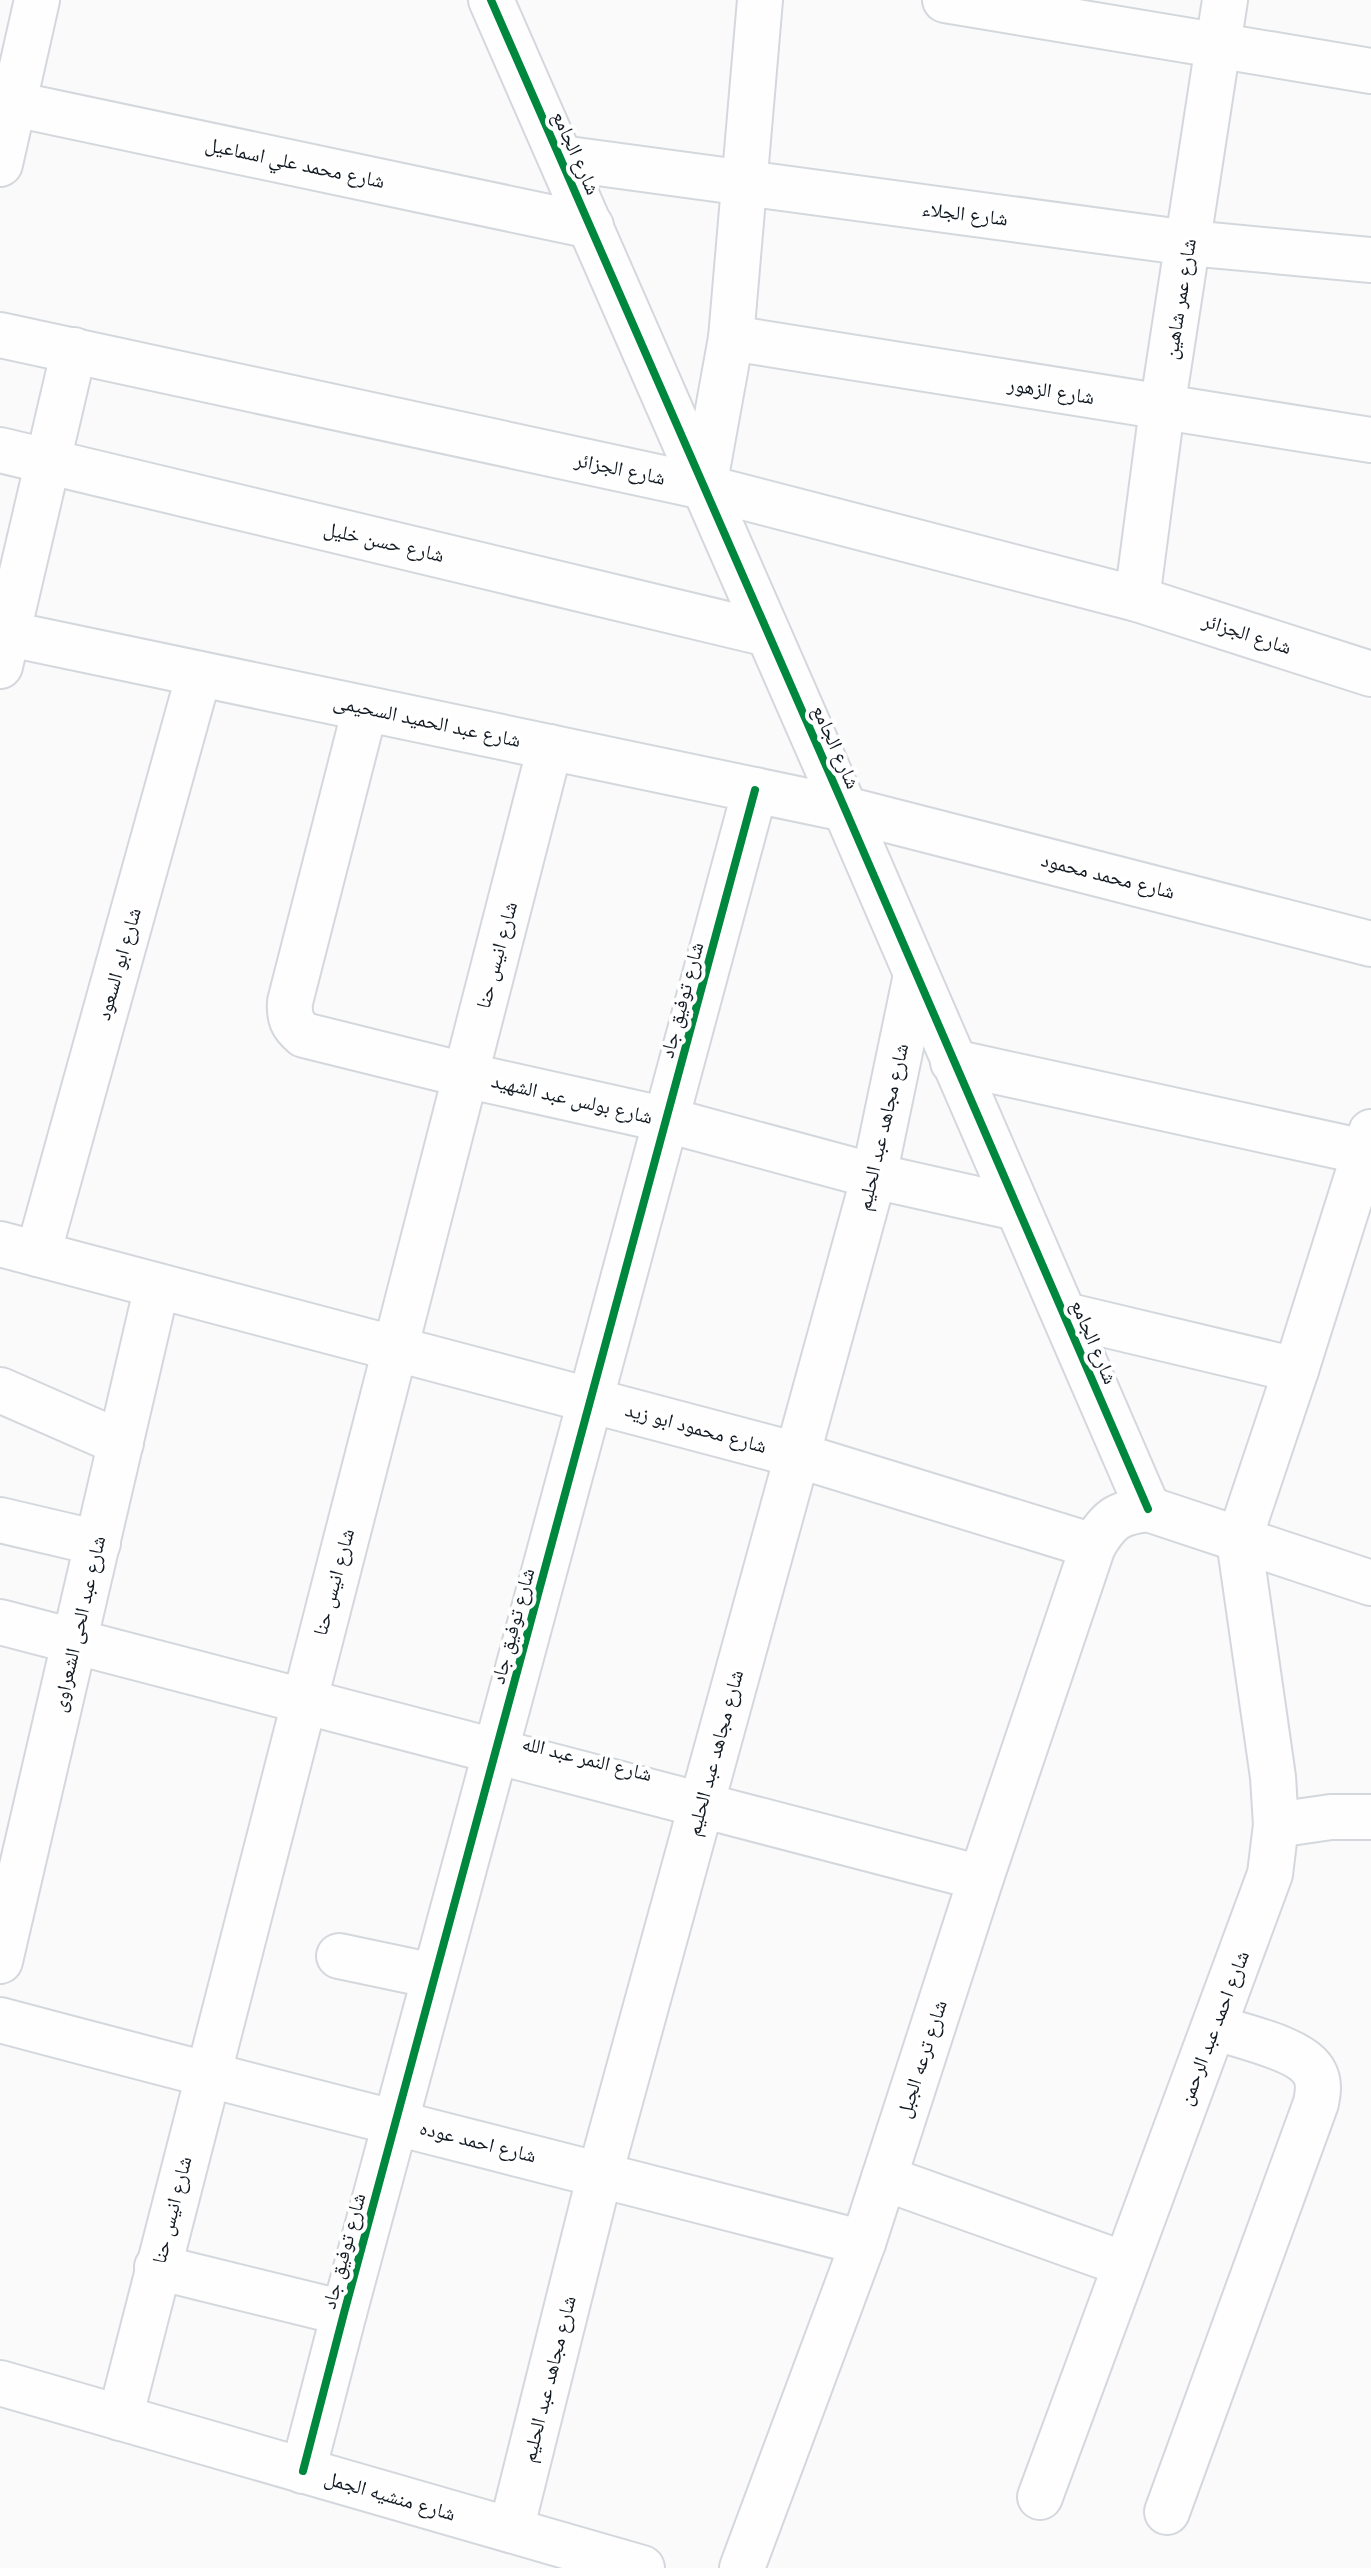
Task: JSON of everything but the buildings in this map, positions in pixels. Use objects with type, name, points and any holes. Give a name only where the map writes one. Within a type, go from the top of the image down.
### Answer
[{"type":"street","points":[[0,164],[7,102],[37,0]]},
{"type":"street","name":"شارع الجامع","points":[[491,0],[1148,1509]]},
{"type":"street","points":[[704,487],[731,338],[760,0]]},
{"type":"street","points":[[945,0],[1371,71]]},
{"type":"street","name":"شارع عمر شاهين","points":[[1137,599],[1162,409],[1225,0]]},
{"type":"street","name":"شارع محمد علي اسماعيل","points":[[7,102],[591,226]]},
{"type":"street","name":"شارع الجلاء","points":[[561,158],[1189,243],[1371,260]]},
{"type":"street","name":"شارع الجزائر","points":[[0,335],[704,487],[1137,599],[1371,674]]},
{"type":"street","name":"شارع الزهور","points":[[731,338],[1371,440]]},
{"type":"street","points":[[3,644],[74,350]]},
{"type":"street","name":"شارع حسن خليل","points":[[0,450],[768,634]]},
{"type":"street","name":"شارع عبد الحميد السحيمى","points":[[3,644],[199,674],[845,809]]},
{"type":"street","name":"شارع ابو السعود","points":[[19,1249],[199,674]]},
{"type":"street","name":"شارع بولس عبد الشهيد","points":[[365,709],[290,1002],[289,1015],[294,1027],[304,1035],[667,1120],[874,1176],[1017,1208]]},
{"type":"street","name":"شارع انيس حنا","points":[[120,2418],[550,747]]},
{"type":"street","name":"شارع توفيق جاد","points":[[303,2471],[755,790]]},
{"type":"street","name":"شارع محمد محمود","points":[[845,809],[1371,944]]},
{"type":"street","name":"شارع مجاهد عبد الحليم","points":[[511,2530],[600,2174],[874,1176],[916,975]]},
{"type":"street","points":[[953,1062],[1368,1142],[1239,1540]]},
{"type":"street","name":"شارع محمود ابو زيد","points":[[19,1249],[797,1455],[1093,1546]]},
{"type":"street","name":"شارع عبد الحى الشعراوى","points":[[0,1961],[16,1818],[75,1641],[157,1286]]},
{"type":"street","points":[[1065,1315],[1296,1370]]},
{"type":"street","points":[[0,1390],[121,1443]]},
{"type":"street","points":[[1093,1546],[1105,1525],[1124,1512],[1148,1509],[1371,1583]]},
{"type":"street","points":[[0,1520],[98,1543]]},
{"type":"street","name":"شارع احمد عبد الرحمن","points":[[1040,2497],[1270,1874],[1276,1825],[1273,1777],[1239,1540]]},
{"type":"street","name":"شارع ترعه الجبل","points":[[742,2568],[863,2243],[1093,1546]]},
{"type":"street","name":"شارع النمر عبد الله","points":[[0,1622],[981,1878]]},
{"type":"street","points":[[1276,1825],[1331,1817],[1371,1817]]},
{"type":"street","points":[[339,1956],[434,1976]]},
{"type":"street","name":"شارع احمد عوده","points":[[0,2020],[863,2243]]},
{"type":"street","points":[[1167,2512],[1316,2103],[1318,2087],[1314,2072],[1304,2060],[1214,2027]]},
{"type":"street","points":[[884,2178],[1124,2264]]},
{"type":"street","points":[[157,2267],[344,2313]]},
{"type":"street","name":"شارع منشيه الجمل","points":[[0,2383],[642,2568]]},
{"type":"cycle path","points":[[491,0],[1148,1509]]},
{"type":"cycle path","points":[[303,2471],[755,790]]}]
